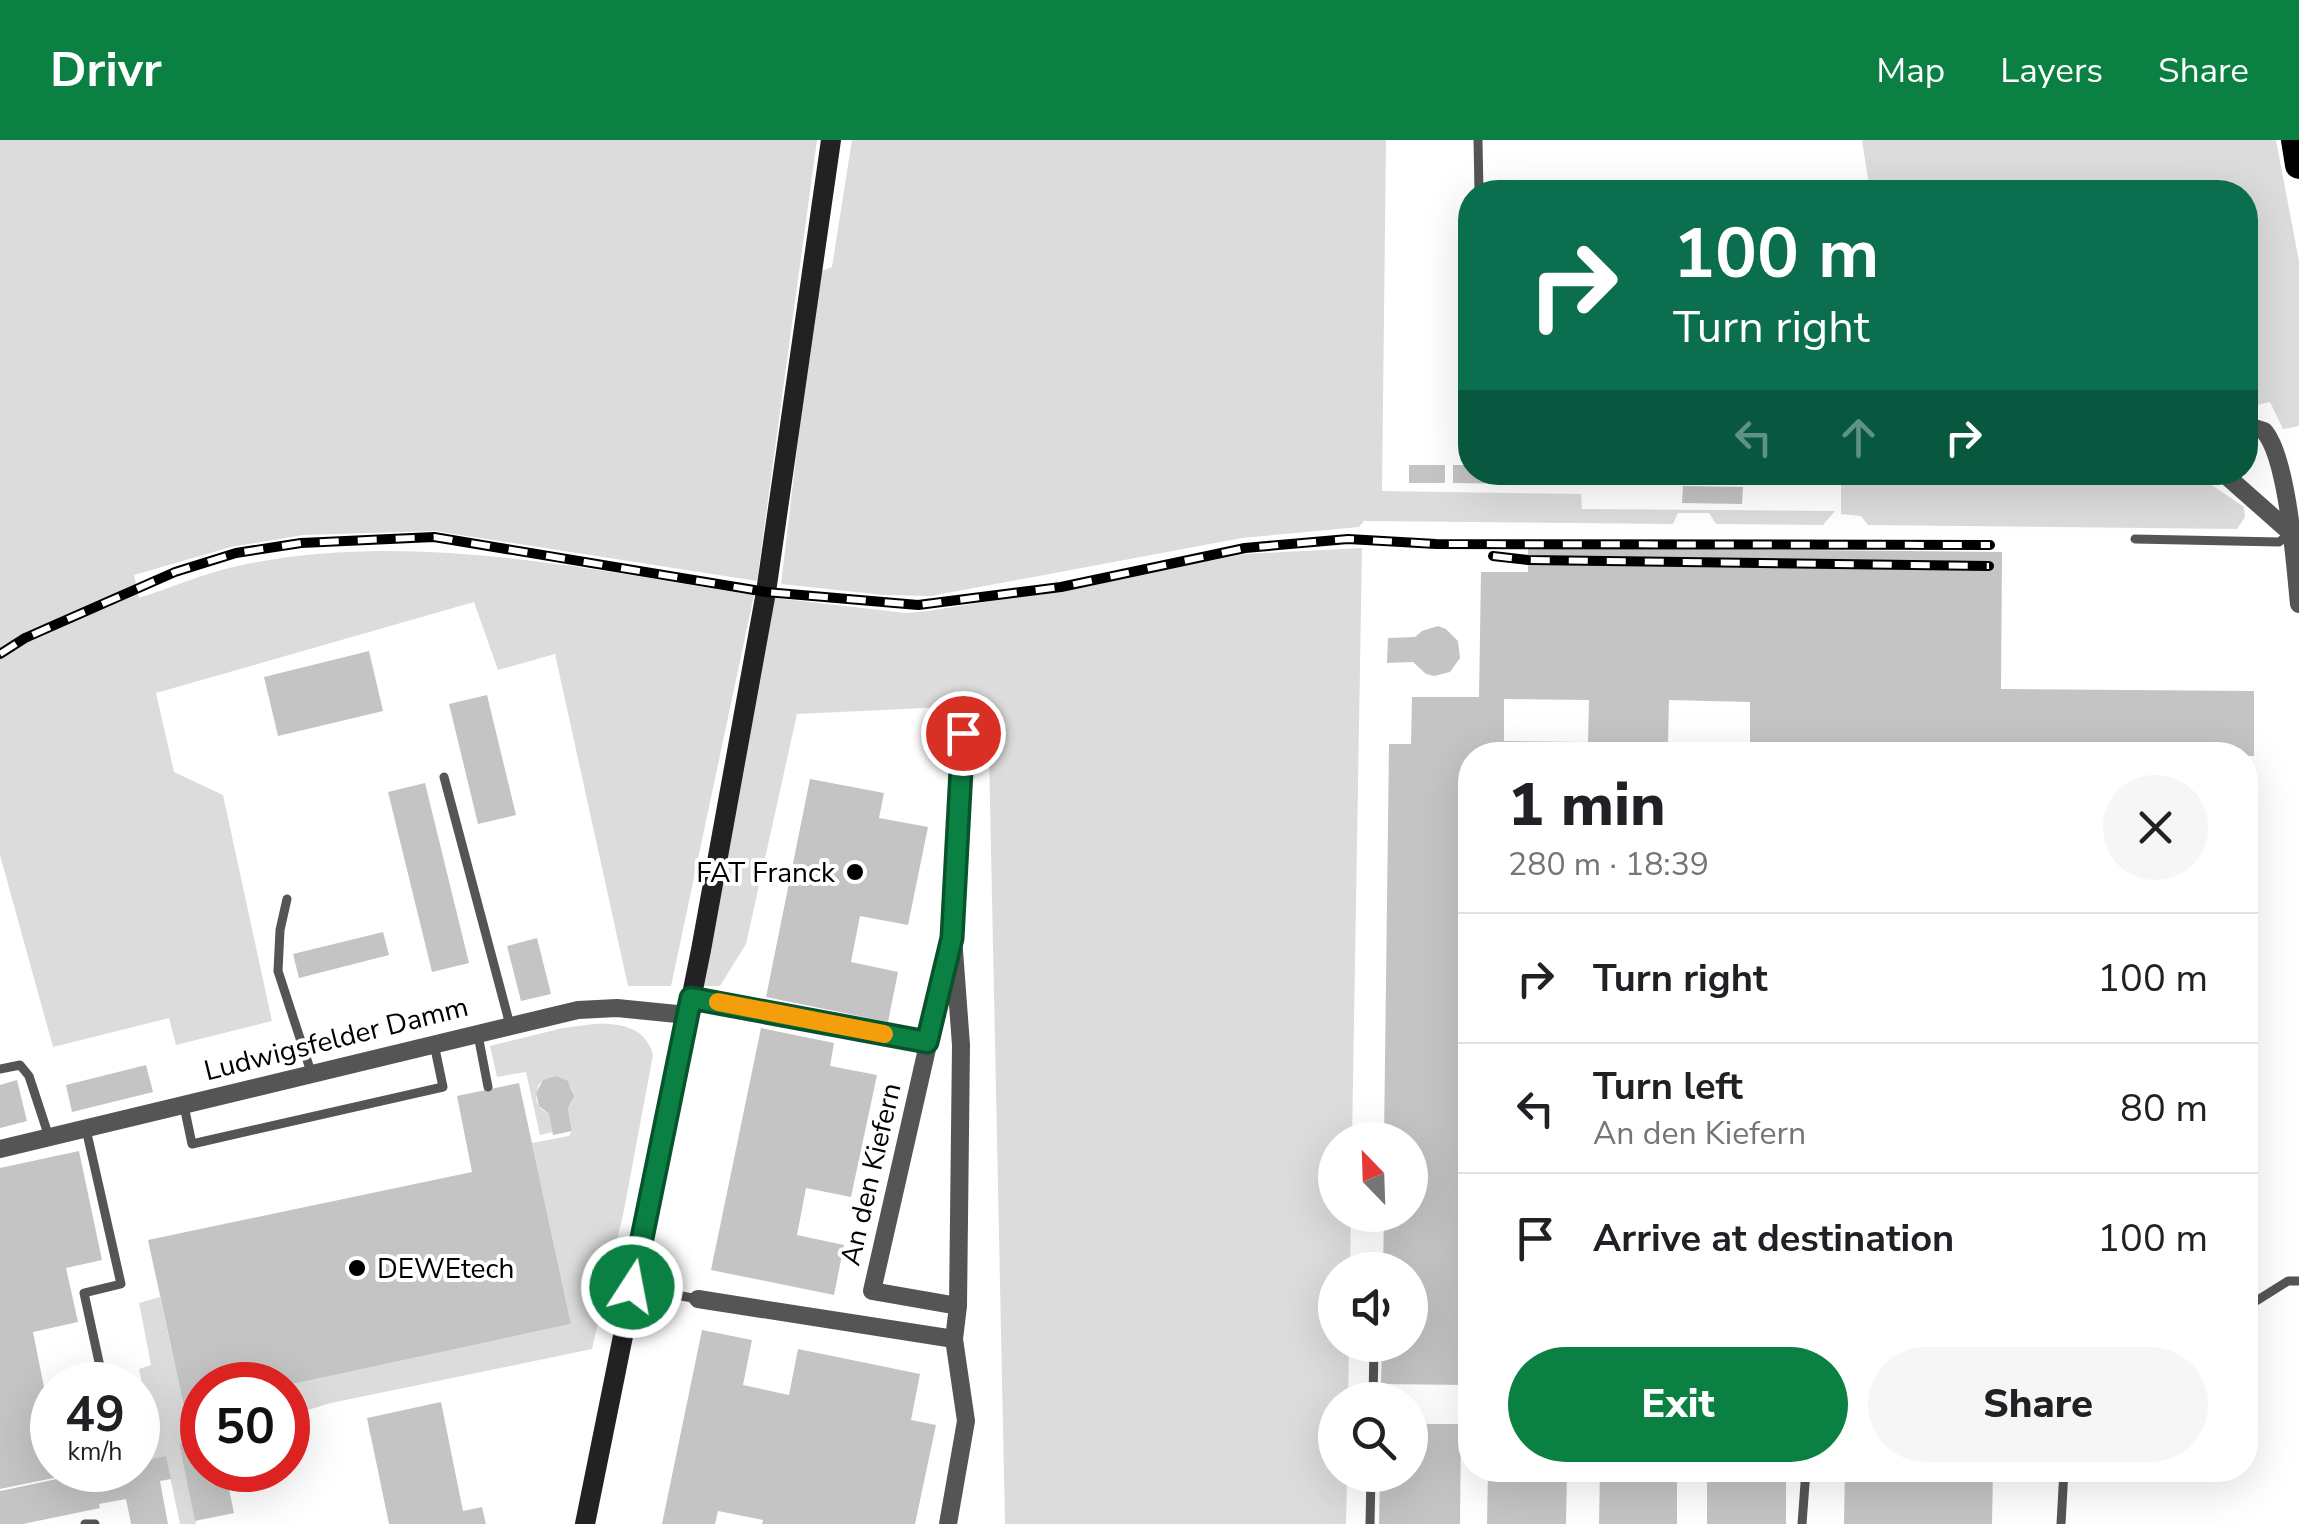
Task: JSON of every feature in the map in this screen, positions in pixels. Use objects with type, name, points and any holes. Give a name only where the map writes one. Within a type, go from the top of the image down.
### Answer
[{"type":"highway","points":[[2295,140],[2299,165]]},
{"type":"main road","points":[[585,1524],[707,918],[766,592],[831,140]]},
{"type":"street","points":[[2258,428],[2269,437],[2280,472],[2299,604]]},
{"type":"street","points":[[2242,492],[2259,498],[2270,494],[2278,485],[2280,472]]},
{"type":"street","points":[[2235,485],[2291,533]]},
{"type":"street","name":"An den Kiefern","points":[[948,1524],[966,1421],[954,1338],[958,1306],[961,1045],[952,938],[963,733]]},
{"type":"street","name":"An den Kiefern","points":[[952,938],[872,1291],[958,1306]]},
{"type":"street","name":"Ludwigsfelder Damm","points":[[0,1149],[578,1010],[689,1006]]},
{"type":"street","points":[[927,1042],[961,1045]]},
{"type":"street","points":[[698,1299],[954,1338]]},
{"type":"lane","points":[[1478,140],[1479,180]]},
{"type":"lane","points":[[2135,540],[2279,542],[2291,533]]},
{"type":"lane","points":[[444,777],[510,1025]]},
{"type":"lane","points":[[287,900],[278,972],[310,1072]]},
{"type":"lane","points":[[689,1006],[927,1042]]},
{"type":"lane","points":[[477,1032],[488,1086]]},
{"type":"lane","points":[[183,1104],[192,1144],[443,1087],[433,1042]]},
{"type":"lane","points":[[0,1069],[20,1065],[29,1076],[49,1138]]},
{"type":"lane","points":[[86,1128],[122,1284],[84,1293],[99,1362]]},
{"type":"lane","points":[[2258,1300],[2288,1281],[2299,1281]]},
{"type":"lane","points":[[632,1287],[698,1299]]},
{"type":"lane","points":[[1802,1524],[1805,1482]]},
{"type":"lane","points":[[2061,1524],[2063,1482]]},
{"type":"lane","points":[[1370,1524],[1371,1492]]},
{"type":"lane","points":[[85,1524],[96,1524]]},
{"type":"shaded area","points":[[0,140],[817,140],[757,581],[435,531],[303,535],[231,547],[134,575],[139,598],[221,570],[298,556],[363,551],[429,552],[560,564],[754,595],[671,986],[628,986],[555,654],[498,670],[474,602],[156,693],[174,772],[223,795],[272,1021],[176,1045],[169,1018],[53,1047],[0,855]]},
{"type":"shaded area","points":[[852,140],[1386,140],[1382,491],[1581,494],[1582,509],[1835,511],[1823,525],[1716,524],[1709,513],[1678,513],[1673,524],[1364,521],[1359,527],[1242,538],[931,596],[781,584],[822,271],[832,267]]},
{"type":"shaded area","points":[[1862,140],[2276,140],[2299,261],[2299,426],[2283,429],[2270,402],[2258,405],[2258,180],[1868,180]]},
{"type":"shaded area","points":[[1841,485],[2212,485],[2244,507],[2245,517],[2237,529],[1868,525],[1861,516],[1841,514]]},
{"type":"shaded area","points":[[1362,548],[1352,1122],[1318,1122],[1318,1232],[1351,1232],[1350,1252],[1318,1252],[1318,1362],[1349,1362],[1348,1382],[1318,1382],[1318,1492],[1347,1492],[1346,1524],[1005,1524],[988,705],[797,714],[746,944],[720,986],[702,986],[775,598],[906,613],[928,611],[1245,554]]},
{"type":"shaded area","points":[[613,1024],[631,1029],[644,1038],[653,1055],[624,1210],[592,1349],[310,1409],[310,1380],[571,1324],[532,1143],[569,1136],[572,1130],[568,1109],[573,1093],[561,1079],[539,1084],[537,1101],[549,1114],[553,1132],[540,1135],[526,1072],[497,1077],[490,1046],[563,1028]]},
{"type":"shaded area","points":[[160,1297],[180,1389],[180,1492],[189,1492],[196,1524],[180,1524],[166,1457],[160,1458],[160,1362],[150,1362],[139,1303]]},
{"type":"building","points":[[1409,465],[1445,465],[1445,483],[1409,483]]},
{"type":"building","points":[[1453,465],[1458,465],[1458,483],[1453,483]]},
{"type":"building","points":[[1683,486],[1743,487],[1742,504],[1682,503]]},
{"type":"building","points":[[1528,547],[2002,552],[2001,689],[2254,691],[2254,742],[1750,742],[1750,702],[1669,700],[1668,742],[1588,742],[1458,742],[1458,1385],[1381,1382],[1382,1362],[1428,1362],[1428,1252],[1383,1252],[1384,1232],[1428,1232],[1428,1122],[1384,1122],[1389,744],[1411,744],[1412,697],[1479,697],[1481,572],[1528,572]],"holes":[[[1504,699],[1589,700],[1588,742],[1504,741]]]},
{"type":"building","points":[[1438,626],[1458,641],[1460,658],[1450,672],[1434,676],[1413,662],[1387,663],[1388,638],[1415,637]]},
{"type":"building","points":[[369,651],[383,711],[278,736],[264,677]]},
{"type":"building","points":[[487,695],[516,815],[478,824],[449,704]]},
{"type":"building","name":"FAT Franck","points":[[810,779],[884,793],[879,818],[928,827],[908,925],[860,916],[851,962],[898,972],[888,1022],[766,997]]},
{"type":"building","points":[[425,783],[469,963],[432,972],[388,792]]},
{"type":"building","points":[[383,932],[389,955],[299,978],[293,954]]},
{"type":"building","points":[[537,938],[551,994],[521,1001],[507,946]]},
{"type":"building","points":[[761,1028],[834,1043],[830,1066],[877,1075],[851,1197],[806,1188],[797,1235],[844,1245],[834,1295],[711,1270]]},
{"type":"building","points":[[146,1065],[153,1092],[72,1112],[66,1085]]},
{"type":"building","points":[[556,1076],[568,1081],[574,1096],[568,1109],[572,1131],[553,1135],[549,1114],[539,1106],[536,1093],[543,1080]]},
{"type":"building","points":[[17,1080],[27,1121],[0,1128],[0,1085]]},
{"type":"building","name":"DEWEtech","points":[[519,1083],[571,1324],[310,1380],[310,1362],[180,1362],[180,1388],[148,1240],[472,1172],[457,1096]]},
{"type":"building","points":[[79,1151],[102,1260],[66,1268],[78,1322],[33,1332],[39,1362],[30,1362],[30,1483],[0,1489],[0,1168]]},
{"type":"building","points":[[702,1330],[752,1340],[743,1385],[789,1395],[798,1349],[920,1374],[911,1420],[936,1425],[915,1524],[762,1524],[763,1520],[718,1511],[715,1524],[662,1524]]},
{"type":"building","points":[[441,1402],[463,1511],[482,1507],[486,1524],[389,1524],[367,1418]]},
{"type":"building","points":[[1428,1424],[1458,1424],[1460,1524],[1379,1524],[1380,1492],[1428,1492]]},
{"type":"building","points":[[166,1456],[171,1479],[160,1481],[160,1457]]},
{"type":"building","points":[[160,1481],[168,1524],[131,1524],[126,1499],[23,1524],[0,1524],[0,1491],[30,1485],[30,1492],[160,1492]]},
{"type":"building","points":[[1488,1482],[1567,1482],[1566,1524],[1487,1524]]},
{"type":"building","points":[[1600,1482],[1677,1482],[1677,1524],[1599,1524]]},
{"type":"building","points":[[1707,1482],[1786,1482],[1786,1524],[1707,1524]]},
{"type":"building","points":[[1845,1482],[1993,1482],[1992,1524],[1844,1524]]},
{"type":"building","points":[[189,1492],[230,1492],[234,1513],[195,1521]]},
{"type":"railway","points":[[0,654],[25,638],[175,572],[236,553],[301,543],[434,537],[766,592],[918,605],[1061,587],[1245,548],[1348,539],[1436,544],[1990,545]]},
{"type":"railway","points":[[1493,556],[1528,560],[1989,566]]},
{"type":"slow traffic","points":[[718,1002],[884,1034]]},
{"type":"place","name":"FAT Franck","points":[[855,872]]},
{"type":"place","name":"DEWEtech","points":[[357,1268]]},
{"type":"route","points":[[632,1287],[691,998],[927,1042],[952,938],[963,733]]}]
